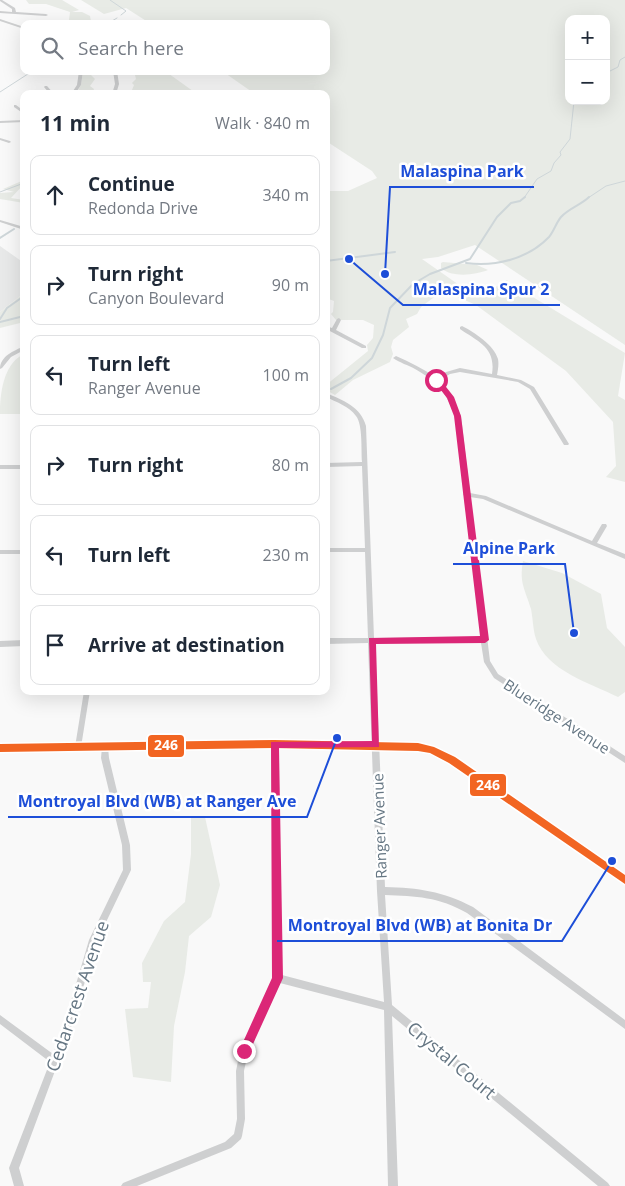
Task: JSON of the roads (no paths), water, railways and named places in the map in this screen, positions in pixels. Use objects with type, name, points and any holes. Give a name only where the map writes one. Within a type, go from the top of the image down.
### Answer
[{"type":"street","points":[[0,0],[14,9],[14,13]]},
{"type":"street","points":[[0,12],[46,15]]},
{"type":"street","points":[[0,20],[20,27]]},
{"type":"street","points":[[0,25],[6,22]]},
{"type":"street","points":[[75,90],[81,75]]},
{"type":"street","points":[[116,75],[118,84],[116,90]]},
{"type":"street","points":[[15,106],[20,110]]},
{"type":"street","points":[[0,122],[20,120]]},
{"type":"street","points":[[0,139],[8,142]]},
{"type":"street","points":[[0,221],[20,227]]},
{"type":"street","points":[[334,330],[339,320]]},
{"type":"street","points":[[330,328],[364,348]]},
{"type":"street","points":[[462,328],[492,349],[497,360],[494,375]]},
{"type":"street","points":[[0,367],[8,356],[20,350]]},
{"type":"street","points":[[396,358],[421,370],[436,380],[448,373],[460,370],[519,381],[532,388],[566,444]]},
{"type":"street","name":"Blueridge Avenue","points":[[436,380],[450,397],[458,416],[487,662],[496,676],[625,760]]},
{"type":"street","name":"Ranger Avenue","points":[[330,397],[350,408],[361,418],[372,640],[381,891],[388,1007],[393,1186]]},
{"type":"street","points":[[330,465],[364,464]]},
{"type":"street","points":[[0,467],[20,467]]},
{"type":"street","points":[[466,494],[484,497],[625,557]]},
{"type":"street","points":[[594,543],[604,526]]},
{"type":"street","points":[[330,550],[368,550]]},
{"type":"street","points":[[0,552],[20,552]]},
{"type":"street","points":[[330,641],[485,640]]},
{"type":"street","points":[[0,644],[20,643]]},
{"type":"street","points":[[78,747],[85,695]]},
{"type":"street","points":[[126,1186],[228,1145],[238,1136],[241,1119],[240,1071],[244,1051],[278,978],[274,744]]},
{"type":"street","points":[[0,748],[274,744],[411,746],[431,750],[446,756],[625,880]]},
{"type":"street","name":"Cedarcrest Avenue","points":[[19,1186],[14,1168],[68,1025],[93,940],[127,870],[126,845],[105,758],[105,747]]},
{"type":"street","points":[[381,891],[425,893],[453,900],[470,910],[625,1025]]},
{"type":"street","name":"Crystal Court","points":[[278,978],[388,1007],[605,1186]]},
{"type":"street","points":[[0,1019],[55,1061]]},
{"type":"waterway","points":[[110,0],[126,11],[121,15]]},
{"type":"waterway","points":[[610,71],[618,67],[620,60],[625,57]]},
{"type":"waterway","points":[[0,92],[26,75]]},
{"type":"waterway","points":[[524,198],[537,179],[551,171],[554,163],[561,155],[560,152],[570,139],[574,105]]},
{"type":"waterway","points":[[588,198],[606,186],[625,181]]},
{"type":"waterway","points":[[0,192],[20,184]]},
{"type":"waterway","points":[[466,263],[488,264],[510,260],[531,251],[549,237],[564,214],[589,197]]},
{"type":"waterway","points":[[331,389],[351,378],[372,358],[383,335],[390,308],[413,284],[430,274],[470,259],[497,217],[511,203],[520,201],[524,198]]},
{"type":"waterway","points":[[0,238],[14,229]]},
{"type":"waterway","points":[[330,260],[395,252]]},
{"type":"waterway","points":[[0,319],[7,308],[20,299]]},
{"type":"waterway","points":[[0,322],[20,317]]},
{"type":"place","name":"Malaspina Spur 2","points":[[349,259]]},
{"type":"place","name":"Malaspina Park","points":[[385,274]]},
{"type":"place","name":"Alpine Park","points":[[574,633]]},
{"type":"place","name":"Montroyal Blvd (WB) at Ranger Ave","points":[[337,738]]},
{"type":"place","name":"Montroyal Blvd (WB) at Bonita Dr","points":[[612,861]]}]
